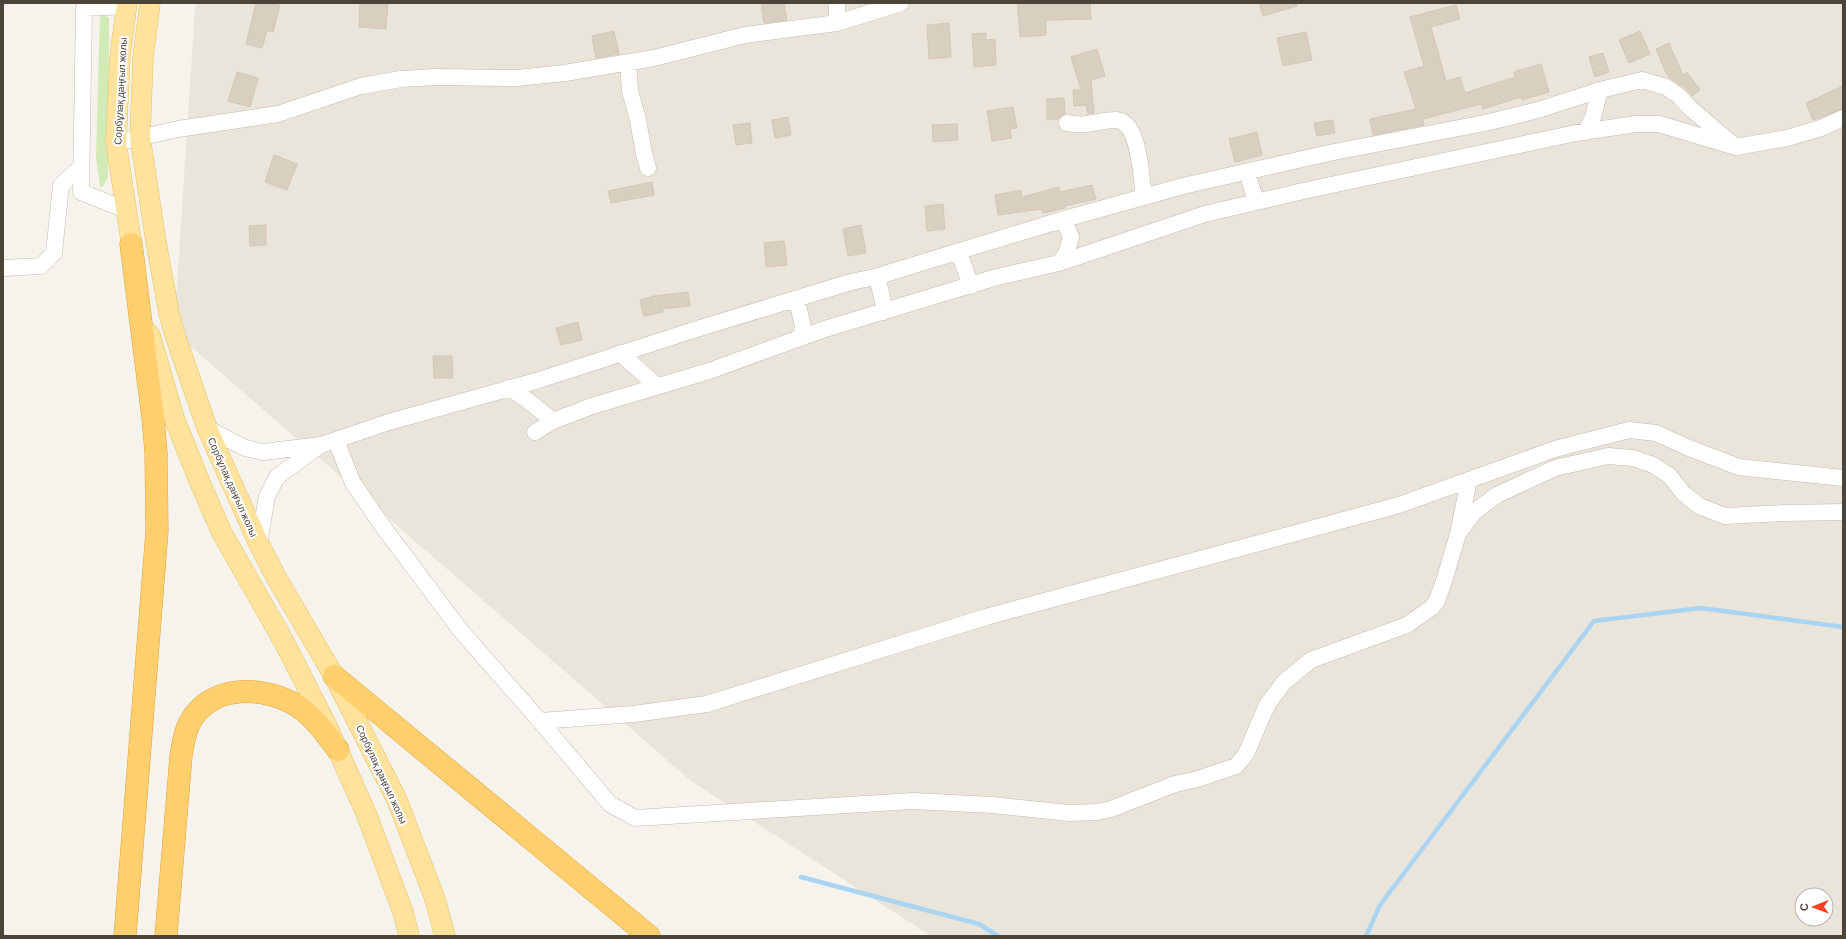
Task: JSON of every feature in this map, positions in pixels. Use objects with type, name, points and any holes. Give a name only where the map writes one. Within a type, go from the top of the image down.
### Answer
[{"type":"highway","points":[[125,936],[157,531],[156,453],[153,418],[131,244]]},
{"type":"highway","points":[[334,676],[649,936]]},
{"type":"highway","points":[[166,936],[181,756],[184,738],[189,723],[197,712],[214,699],[234,692],[250,691],[271,694],[283,698],[313,719],[323,729],[338,750]]},
{"type":"main road","name":"Сорбұлақ даңғыл жолы","points":[[150,3],[143,58],[140,137],[156,242],[169,313],[207,428],[259,544],[276,577],[334,676],[397,800],[435,899],[445,936]]},
{"type":"main road","name":"Сорбұлақ даңғыл жолы","points":[[127,4],[120,56],[116,143],[131,244],[152,347],[174,418],[222,532],[293,658],[338,750],[366,813],[403,912],[409,936]]},
{"type":"main road","points":[[293,658],[302,664],[308,665],[314,663],[317,658],[317,647]]},
{"type":"street","points":[[837,3],[837,23]]},
{"type":"street","points":[[116,143],[140,137],[266,116],[361,86],[401,79],[435,77],[516,78],[565,73],[654,58],[745,35],[837,23],[901,3]]},
{"type":"street","points":[[126,210],[81,192],[81,167],[84,8],[127,4]]},
{"type":"street","points":[[628,62],[630,91],[648,168]]},
{"type":"street","points":[[207,428],[245,448],[263,452],[328,443],[389,422],[536,381],[620,353],[788,302],[1144,197],[1329,153],[1538,110],[1600,90],[1642,80],[1666,87],[1679,96],[1690,108],[1736,148]]},
{"type":"street","points":[[1586,132],[1593,117],[1600,90]]},
{"type":"street","points":[[1659,124],[1677,118],[1690,108]]},
{"type":"street","points":[[535,432],[553,421],[592,406],[709,371],[801,337],[970,286],[1059,262],[1205,214],[1586,132],[1636,124],[1659,124],[1736,148],[1787,138],[1821,128],[1843,118]]},
{"type":"street","points":[[1067,123],[1084,125],[1102,120],[1118,120],[1128,125],[1133,133],[1137,145],[1144,197]]},
{"type":"street","points":[[3,268],[40,266],[54,253],[60,185],[81,167]]},
{"type":"street","points":[[1247,172],[1256,202]]},
{"type":"street","points":[[1052,223],[1064,221],[1071,237],[1066,254],[1059,262]]},
{"type":"street","points":[[959,252],[970,286]]},
{"type":"street","points":[[871,278],[876,277],[880,287],[884,312]]},
{"type":"street","points":[[788,302],[797,300],[803,326],[801,337]]},
{"type":"street","points":[[620,353],[657,386]]},
{"type":"street","points":[[508,388],[519,393],[531,405],[553,421]]},
{"type":"street","points":[[540,720],[634,714],[708,704],[986,617],[1399,504],[1555,449],[1629,430],[1656,433],[1689,448],[1739,467],[1843,478]]},
{"type":"street","points":[[259,544],[267,496],[277,477],[328,443]]},
{"type":"street","points":[[328,443],[381,524],[461,631],[540,720],[610,804],[635,818],[913,801],[992,805],[1069,813],[1097,812],[1111,809],[1175,784],[1198,779],[1236,766],[1246,754],[1267,705],[1284,682],[1311,660],[1406,625],[1431,608],[1437,601],[1458,534],[1469,480]]},
{"type":"street","points":[[1458,534],[1474,512],[1497,495],[1555,468],[1608,456],[1633,458],[1653,465],[1670,476],[1683,493],[1699,506],[1725,516],[1843,512]]},
{"type":"shaded area","points":[[197,3],[1843,3],[1843,936],[931,936],[691,781],[174,332],[195,8]]},
{"type":"green space","points":[[100,13],[109,18],[108,177],[103,187],[100,187],[96,157]]},
{"type":"building","points":[[256,3],[280,5],[273,32],[267,31],[262,48],[246,44]]},
{"type":"building","points":[[360,3],[388,3],[386,29],[359,27]]},
{"type":"building","points":[[761,3],[784,3],[787,20],[764,23]]},
{"type":"building","points":[[1017,3],[1090,3],[1091,19],[1046,20],[1046,35],[1020,37]]},
{"type":"building","points":[[1259,3],[1296,3],[1297,6],[1263,16]]},
{"type":"building","points":[[1456,5],[1460,19],[1431,27],[1446,81],[1460,77],[1465,93],[1515,77],[1514,72],[1541,64],[1549,92],[1522,100],[1521,97],[1483,109],[1481,104],[1423,119],[1424,125],[1373,135],[1370,119],[1416,109],[1404,72],[1424,66],[1410,17]]},
{"type":"building","points":[[949,23],[951,57],[929,59],[927,25]]},
{"type":"building","points":[[614,31],[619,54],[596,58],[592,36]]},
{"type":"building","points":[[1640,31],[1650,54],[1629,63],[1619,40]]},
{"type":"building","points":[[1306,32],[1312,60],[1283,66],[1277,38]]},
{"type":"building","points":[[986,33],[986,40],[995,39],[996,65],[974,67],[972,34]]},
{"type":"building","points":[[1669,43],[1683,75],[1687,72],[1700,90],[1692,96],[1685,88],[1670,78],[1666,73],[1656,49]]},
{"type":"building","points":[[1097,49],[1105,76],[1091,80],[1094,113],[1088,114],[1086,105],[1074,106],[1073,90],[1081,90],[1071,57]]},
{"type":"building","points":[[1603,53],[1609,72],[1595,77],[1589,57]]},
{"type":"building","points":[[237,72],[258,78],[250,107],[228,101]]},
{"type":"building","points":[[1843,86],[1843,109],[1813,120],[1806,103]]},
{"type":"building","points":[[1064,98],[1065,114],[1058,119],[1047,120],[1047,99]]},
{"type":"building","points":[[1013,107],[1017,128],[1010,129],[1012,138],[992,141],[987,111]]},
{"type":"building","points":[[788,117],[791,135],[775,138],[772,120]]},
{"type":"building","points":[[1333,120],[1335,133],[1317,136],[1314,123]]},
{"type":"building","points":[[750,123],[752,143],[736,145],[733,125]]},
{"type":"building","points":[[957,124],[958,140],[933,142],[932,125]]},
{"type":"building","points":[[1257,132],[1262,155],[1235,162],[1229,139]]},
{"type":"building","points":[[274,155],[297,164],[287,190],[265,182]]},
{"type":"building","points":[[652,182],[654,195],[611,203],[608,191]]},
{"type":"building","points":[[1092,185],[1096,199],[1064,206],[1065,208],[1043,213],[1042,209],[998,215],[995,195],[1021,190],[1022,197],[1059,187],[1060,192]]},
{"type":"building","points":[[943,204],[945,229],[927,231],[925,206]]},
{"type":"building","points":[[266,225],[266,245],[250,246],[249,226]]},
{"type":"building","points":[[861,225],[866,253],[848,256],[843,229]]},
{"type":"building","points":[[784,241],[787,265],[766,267],[764,243]]},
{"type":"building","points":[[688,292],[690,306],[662,309],[663,312],[644,316],[640,300],[654,296]]},
{"type":"building","points":[[578,322],[582,340],[561,345],[556,328]]},
{"type":"building","points":[[433,356],[452,356],[453,378],[434,378]]},
{"type":"waterway","points":[[1366,936],[1380,905],[1594,621],[1701,608],[1843,627]]},
{"type":"waterway","points":[[801,877],[979,924],[998,936]]}]
